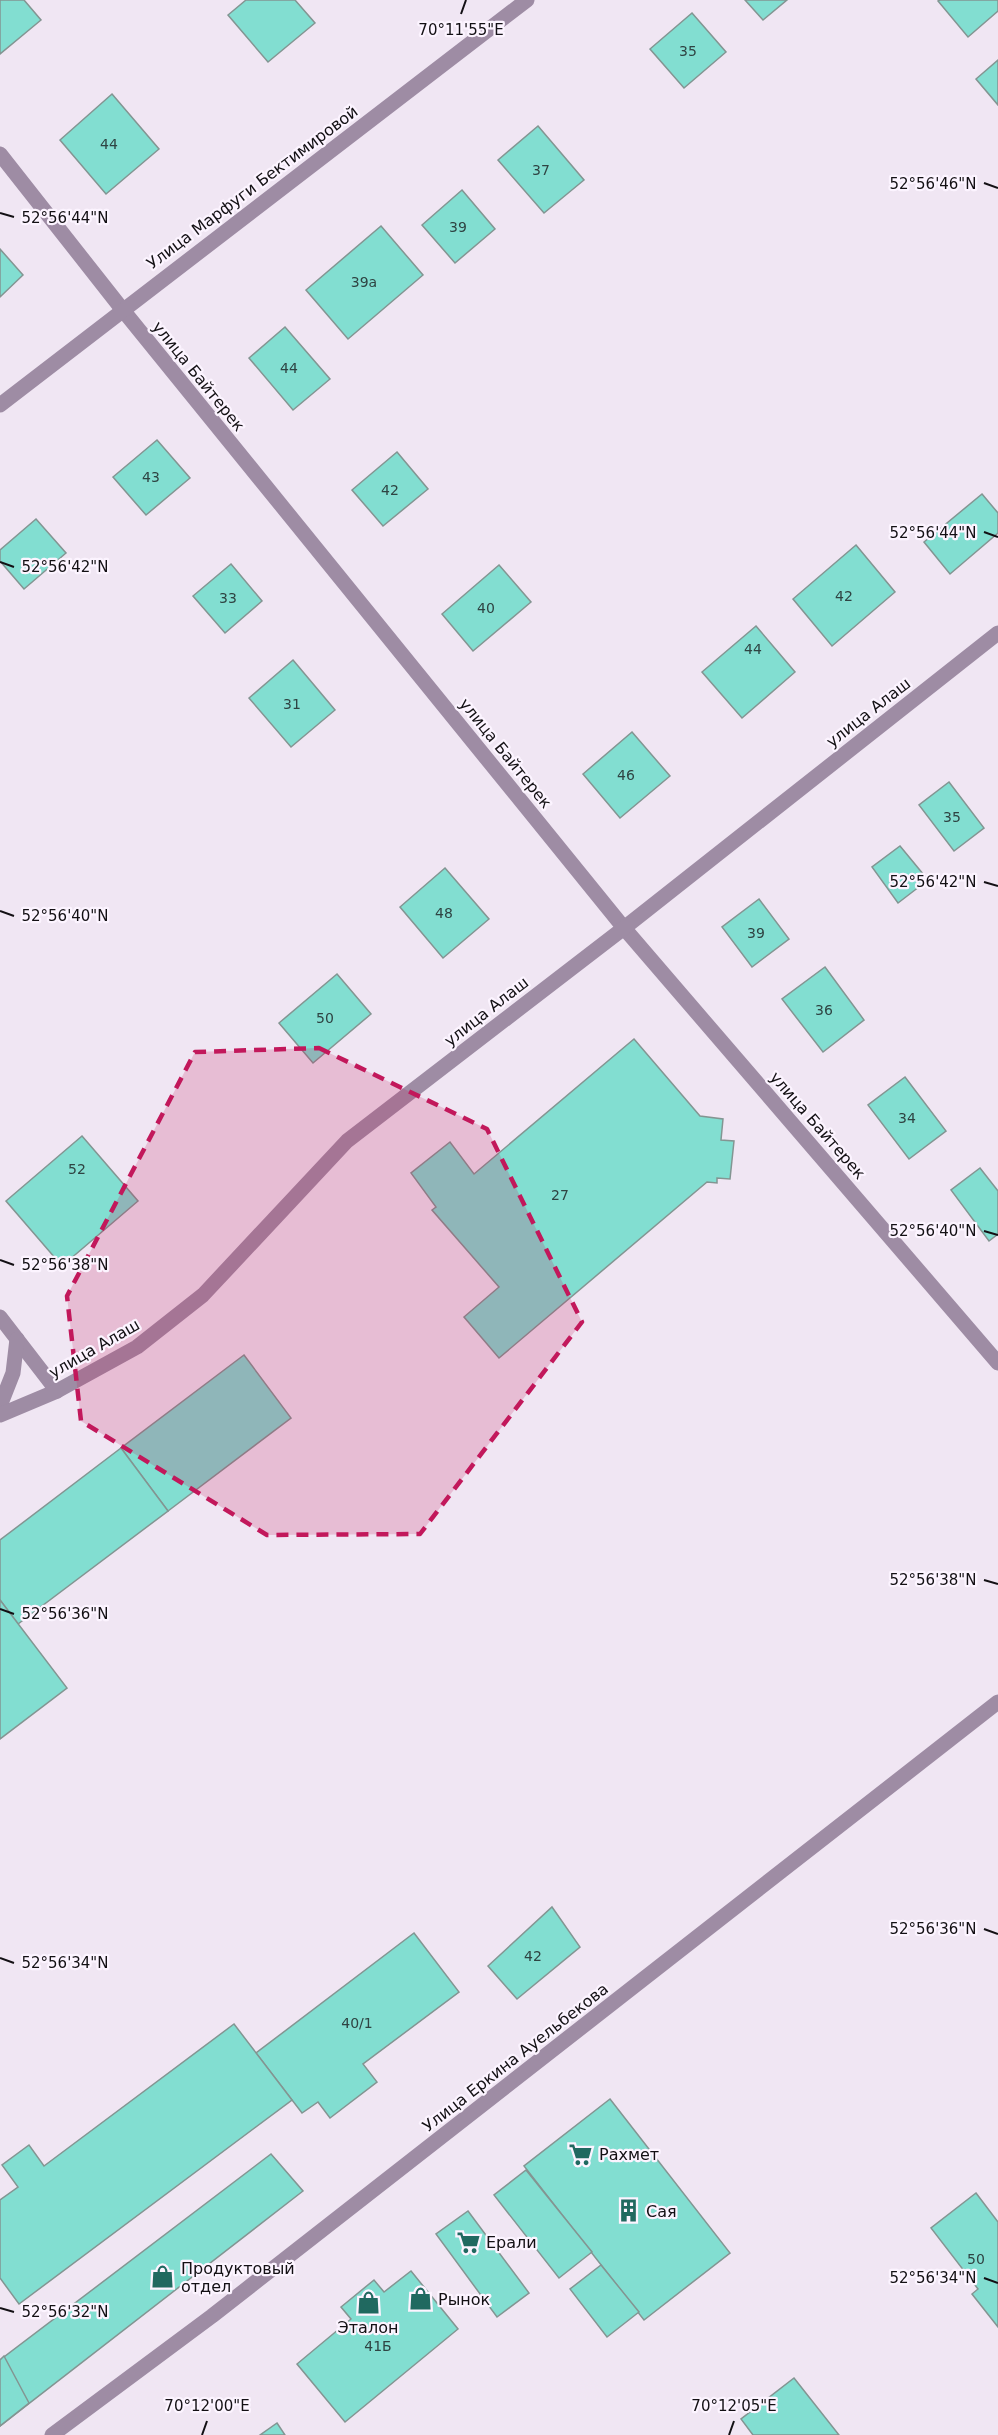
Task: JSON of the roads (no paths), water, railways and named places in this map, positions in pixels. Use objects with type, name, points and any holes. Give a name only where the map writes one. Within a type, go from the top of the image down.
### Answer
[{"type":"street","name":"Улица Марфуги Бектимировой","points":[[0,405],[527,0]]},
{"type":"street","name":"улица Байтерек","points":[[0,154],[122,309],[624,928],[998,1363]]},
{"type":"street","name":"улица Алаш","points":[[0,1415],[57,1391],[137,1347],[204,1295],[347,1140],[624,928],[998,633]]},
{"type":"street","points":[[0,1317],[57,1391]]},
{"type":"street","points":[[0,1406],[14,1373],[17,1339]]},
{"type":"street","name":"Улица Еркина Ауельбекова","points":[[52,2435],[212,2316],[998,1702]]},
{"type":"place","name":"Рахмет","points":[[581,2154]]},
{"type":"place","name":"Сая","points":[[628,2211]]},
{"type":"place","name":"Ерали","points":[[468,2242]]},
{"type":"place","name":"Продуктовый отдел","points":[[163,2277]]},
{"type":"place","name":"Рынок","points":[[420,2299]]},
{"type":"place","name":"Эталон","points":[[368,2302]]}]
